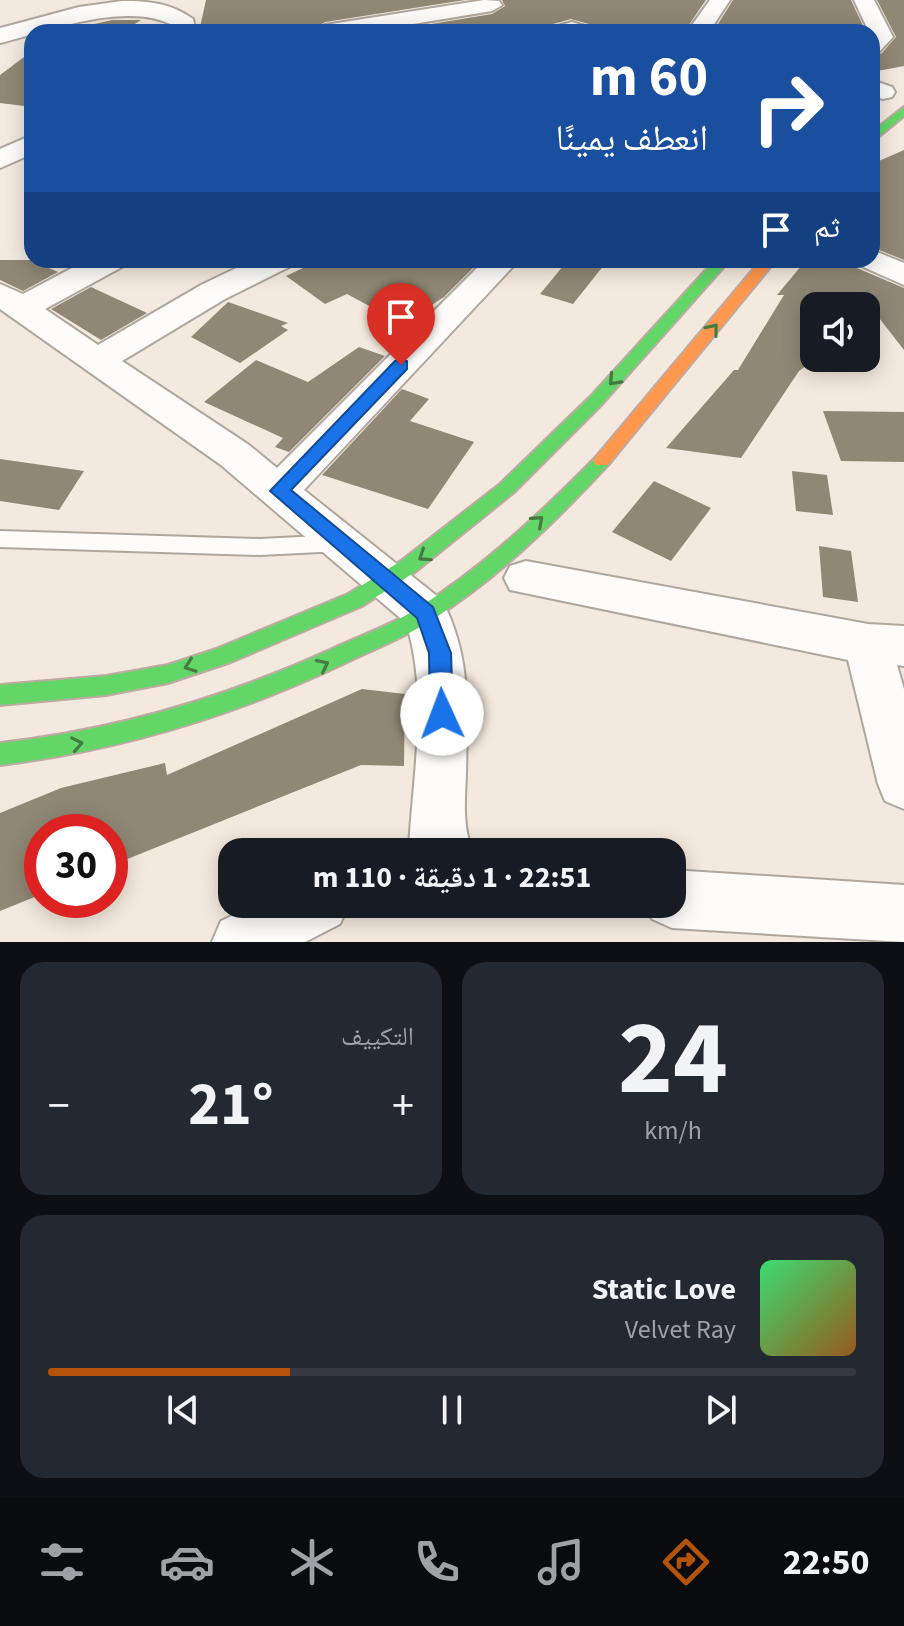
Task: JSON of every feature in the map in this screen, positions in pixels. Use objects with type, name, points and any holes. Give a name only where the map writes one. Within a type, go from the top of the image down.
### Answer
[{"type":"main road","points":[[880,131],[904,110]]},
{"type":"main road","points":[[0,695],[49,692],[168,674],[251,644],[352,601],[426,556],[481,513],[543,456],[716,268]]},
{"type":"main road","points":[[0,754],[38,752],[161,728],[282,686],[426,613],[484,568],[573,490],[657,396],[762,268]]},
{"type":"street","points":[[704,24],[720,0]]},
{"type":"street","points":[[864,0],[876,24]]},
{"type":"street","points":[[370,24],[493,2],[502,24]]},
{"type":"street","points":[[43,24],[78,14],[154,4],[185,24]]},
{"type":"street","points":[[0,36],[24,29]]},
{"type":"street","points":[[0,160],[24,147]]},
{"type":"street","points":[[880,263],[904,275]]},
{"type":"street","points":[[10,302],[92,268]]},
{"type":"street","points":[[96,361],[213,292],[262,268]]},
{"type":"street","points":[[279,491],[495,268]]},
{"type":"street","points":[[10,302],[235,455],[426,613],[440,653],[442,714],[437,838]]},
{"type":"street","points":[[526,578],[886,645],[904,784]]},
{"type":"street","points":[[686,900],[904,915]]},
{"type":"street","points":[[857,942],[904,915]]},
{"type":"street","points":[[242,942],[291,918]]},
{"type":"lane","points":[[0,539],[260,547],[343,543]]},
{"type":"building","points":[[206,0],[465,0],[322,24],[201,24]]},
{"type":"building","points":[[502,0],[706,0],[690,24],[589,24],[571,19],[553,24],[431,24],[492,14],[505,6]]},
{"type":"building","points":[[733,0],[851,0],[862,24],[718,24]]},
{"type":"building","points":[[877,0],[904,0],[904,66],[880,70],[880,54],[896,37]]},
{"type":"building","points":[[112,20],[141,20],[135,24],[94,24]]},
{"type":"building","points":[[24,57],[24,106],[0,103],[0,75]]},
{"type":"building","points":[[904,150],[904,260],[880,250],[880,160]]},
{"type":"building","points":[[0,260],[24,260],[24,268],[49,268],[58,272],[23,291],[0,280]]},
{"type":"building","points":[[303,268],[473,268],[444,297],[403,324],[347,294],[325,304],[286,276]]},
{"type":"building","points":[[561,268],[602,268],[573,304],[540,294]]},
{"type":"building","points":[[799,268],[857,268],[904,288],[904,350],[880,319],[880,292],[800,292],[800,370],[741,458],[666,448],[734,370],[738,370],[784,295],[777,295]]},
{"type":"building","points":[[91,287],[147,313],[101,340],[51,309]]},
{"type":"building","points":[[228,302],[288,323],[281,326],[288,330],[240,363],[191,337]]},
{"type":"building","points":[[359,347],[385,356],[289,452],[275,447],[283,438],[204,402],[256,360],[308,382]]},
{"type":"building","points":[[402,389],[429,399],[410,421],[474,442],[428,509],[322,475]]},
{"type":"building","points":[[823,411],[904,412],[904,462],[841,461]]},
{"type":"building","points":[[0,459],[84,471],[59,510],[0,501]]},
{"type":"building","points":[[792,471],[827,475],[833,515],[796,511]]},
{"type":"building","points":[[654,481],[711,508],[671,561],[612,532]]},
{"type":"building","points":[[819,546],[851,551],[858,602],[823,597]]},
{"type":"building","points":[[362,689],[405,694],[404,766],[361,765],[128,859],[128,814],[24,814],[24,901],[0,911],[0,813],[61,788],[165,763],[167,775]]},
{"type":"traffic: fast","points":[[880,131],[904,110]]},
{"type":"traffic: fast","points":[[0,695],[106,686],[168,674],[223,655],[355,600],[459,529],[507,488],[597,400],[716,268]]},
{"type":"traffic: fast","points":[[0,754],[45,749],[132,732],[217,707],[300,674],[393,631],[447,599],[494,563],[539,524],[602,461]]},
{"type":"traffic: slow","points":[[602,461],[762,268]]},
{"type":"route","points":[[401,365],[279,491],[426,613],[440,653],[442,714]]}]
